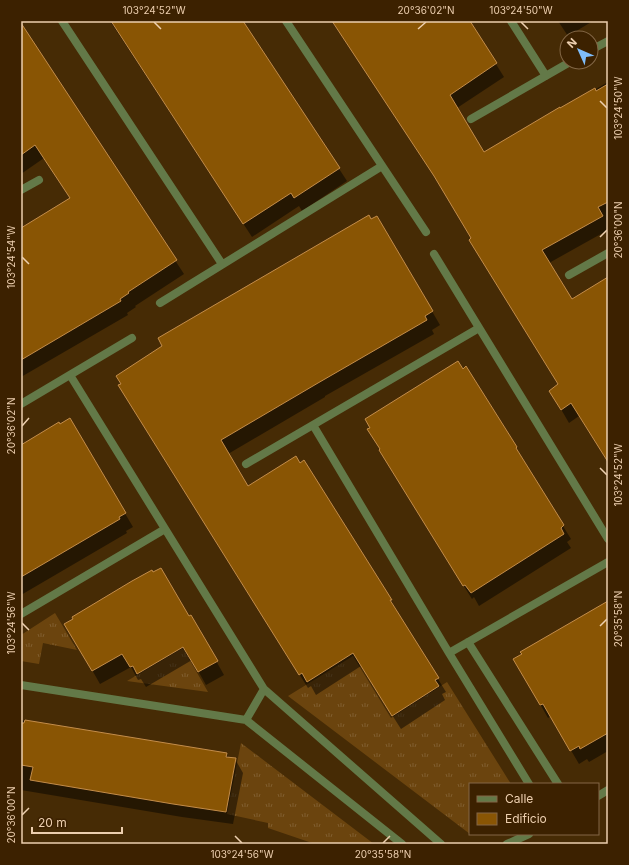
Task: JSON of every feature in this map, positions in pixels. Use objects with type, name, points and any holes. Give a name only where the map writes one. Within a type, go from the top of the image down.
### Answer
[{"type":"street","points":[[62,21],[222,264]]},
{"type":"street","points":[[286,21],[426,232]]},
{"type":"street","points":[[511,21],[546,76]]},
{"type":"street","points":[[599,45],[608,40]]},
{"type":"street","points":[[471,119],[559,68]]},
{"type":"street","points":[[160,303],[382,166]]},
{"type":"street","points":[[21,190],[39,180]]},
{"type":"street","points":[[569,275],[608,253]]},
{"type":"street","points":[[434,254],[608,539]]},
{"type":"street","points":[[246,464],[479,328]]},
{"type":"street","points":[[21,404],[132,338]]},
{"type":"street","points":[[70,375],[264,689],[441,844]]},
{"type":"street","points":[[313,425],[449,653],[529,783]]},
{"type":"street","points":[[21,614],[165,529]]},
{"type":"street","points":[[449,653],[608,562]]},
{"type":"street","points":[[468,642],[557,783]]},
{"type":"street","points":[[21,685],[246,720],[402,844]]},
{"type":"street","points":[[246,720],[264,689]]},
{"type":"street","points":[[599,795],[608,790]]},
{"type":"street","points":[[512,843],[527,835]]},
{"type":"green space","points":[[55,613],[77,650],[43,643],[39,664],[21,661],[21,635]]},
{"type":"green space","points":[[183,648],[208,692],[127,681]]},
{"type":"green space","points":[[353,656],[391,718],[447,682],[510,783],[469,783],[469,833],[288,696]]},
{"type":"green space","points":[[241,743],[374,844],[315,844],[268,828],[268,823],[227,814]]},
{"type":"building","points":[[111,21],[243,21],[340,168],[294,198],[291,193],[243,224]]},
{"type":"building","points":[[332,21],[470,21],[497,63],[450,95],[484,152],[560,107],[595,88],[596,91],[608,84],[608,202],[598,207],[603,216],[542,250],[572,299],[608,277],[608,462],[571,403],[561,410],[549,391],[558,384],[469,240],[471,238],[434,176]]},
{"type":"building","points":[[21,23],[177,260],[128,292],[129,293],[120,299],[121,301],[21,360],[21,228],[70,198],[35,145],[21,155]]},
{"type":"building","points":[[369,215],[371,219],[377,216],[433,311],[425,316],[427,320],[221,440],[248,486],[296,456],[300,463],[304,460],[392,600],[390,600],[439,678],[435,680],[439,686],[392,716],[353,653],[307,682],[302,673],[299,675],[118,385],[121,384],[116,376],[162,346],[158,338]]},
{"type":"building","points":[[458,361],[463,369],[466,366],[564,525],[561,528],[564,534],[471,593],[465,585],[463,586],[379,450],[380,449],[367,429],[370,428],[365,419]]},
{"type":"building","points":[[70,418],[126,513],[119,517],[120,519],[21,577],[21,445],[59,422],[60,424]]},
{"type":"building","points":[[161,568],[189,616],[191,615],[218,661],[198,672],[183,647],[137,674],[133,666],[130,667],[122,654],[92,671],[64,624],[73,619],[72,617],[132,581],[152,570],[153,572]]},
{"type":"building","points":[[608,601],[608,733],[580,749],[579,746],[570,751],[543,704],[540,705],[513,659],[522,654],[520,652]]},
{"type":"building","points":[[25,720],[227,753],[226,757],[236,758],[226,812],[30,780],[33,767],[21,765],[21,723],[24,723]]}]
